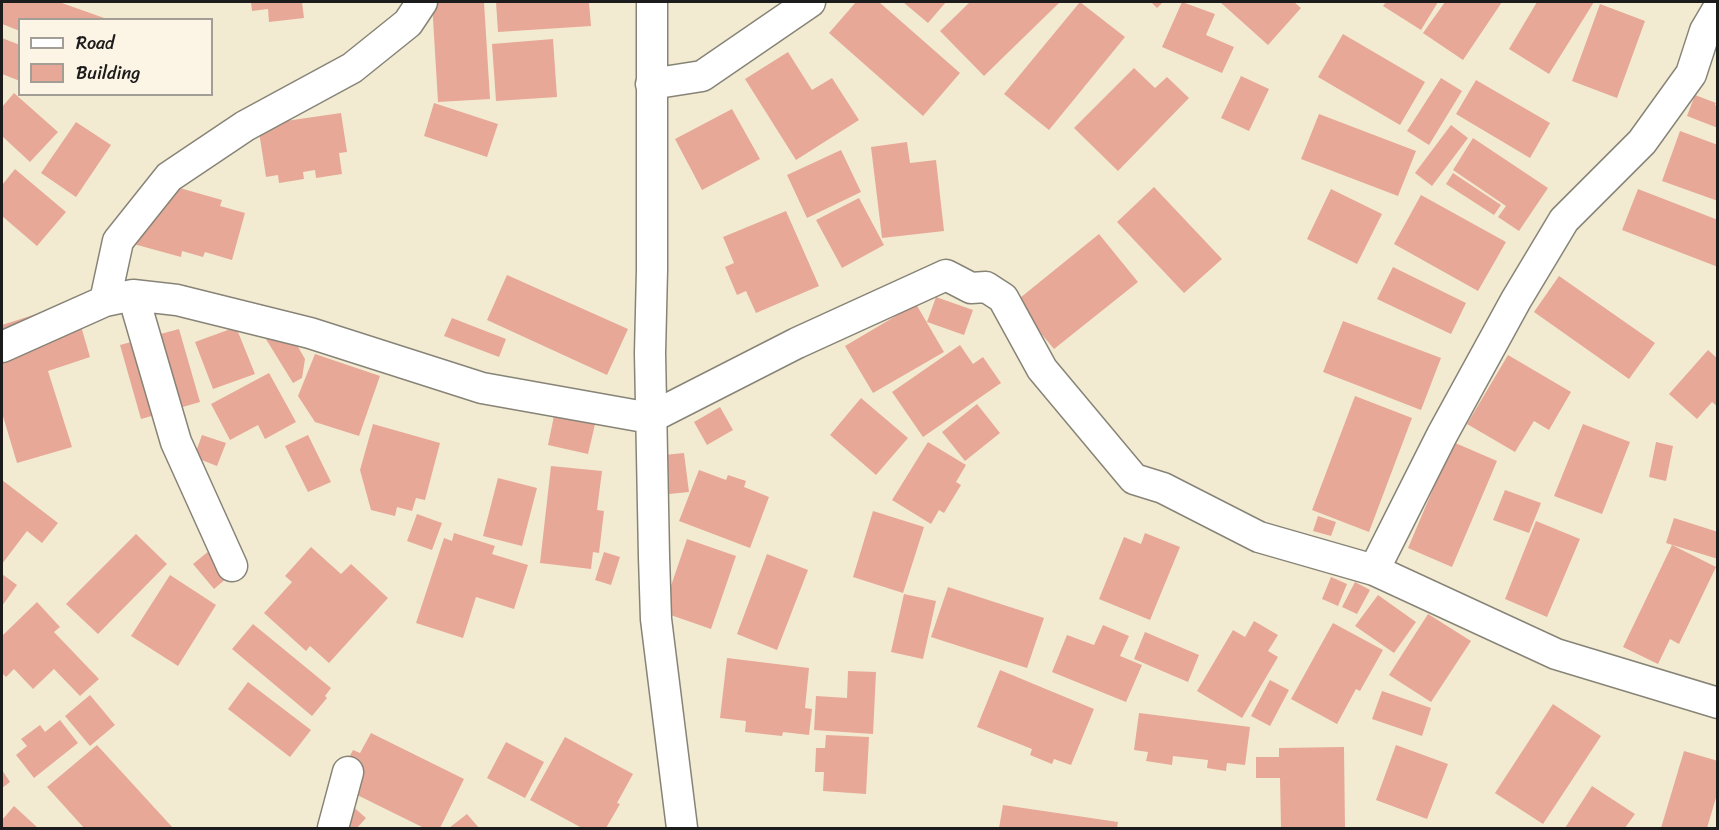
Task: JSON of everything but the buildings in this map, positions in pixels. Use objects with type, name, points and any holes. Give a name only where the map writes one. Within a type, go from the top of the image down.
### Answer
[{"type":"street","points":[[232,566],[176,442],[119,298],[118,241],[168,177],[245,126],[352,68],[408,23],[422,2]]},
{"type":"street","points":[[652,2],[650,417],[656,619],[682,828]]},
{"type":"street","points":[[651,84],[702,76],[810,2]]},
{"type":"street","points":[[1374,570],[1442,435],[1516,300],[1564,220],[1642,142],[1691,74],[1705,31],[1718,9]]},
{"type":"street","points":[[2,347],[119,298],[177,300],[310,333],[482,388],[650,417],[797,343],[946,275],[971,288],[986,287],[1003,298],[1042,369],[1134,479],[1163,488],[1259,537],[1374,570],[1556,654],[1718,703]]},
{"type":"street","points":[[333,828],[348,772]]}]
